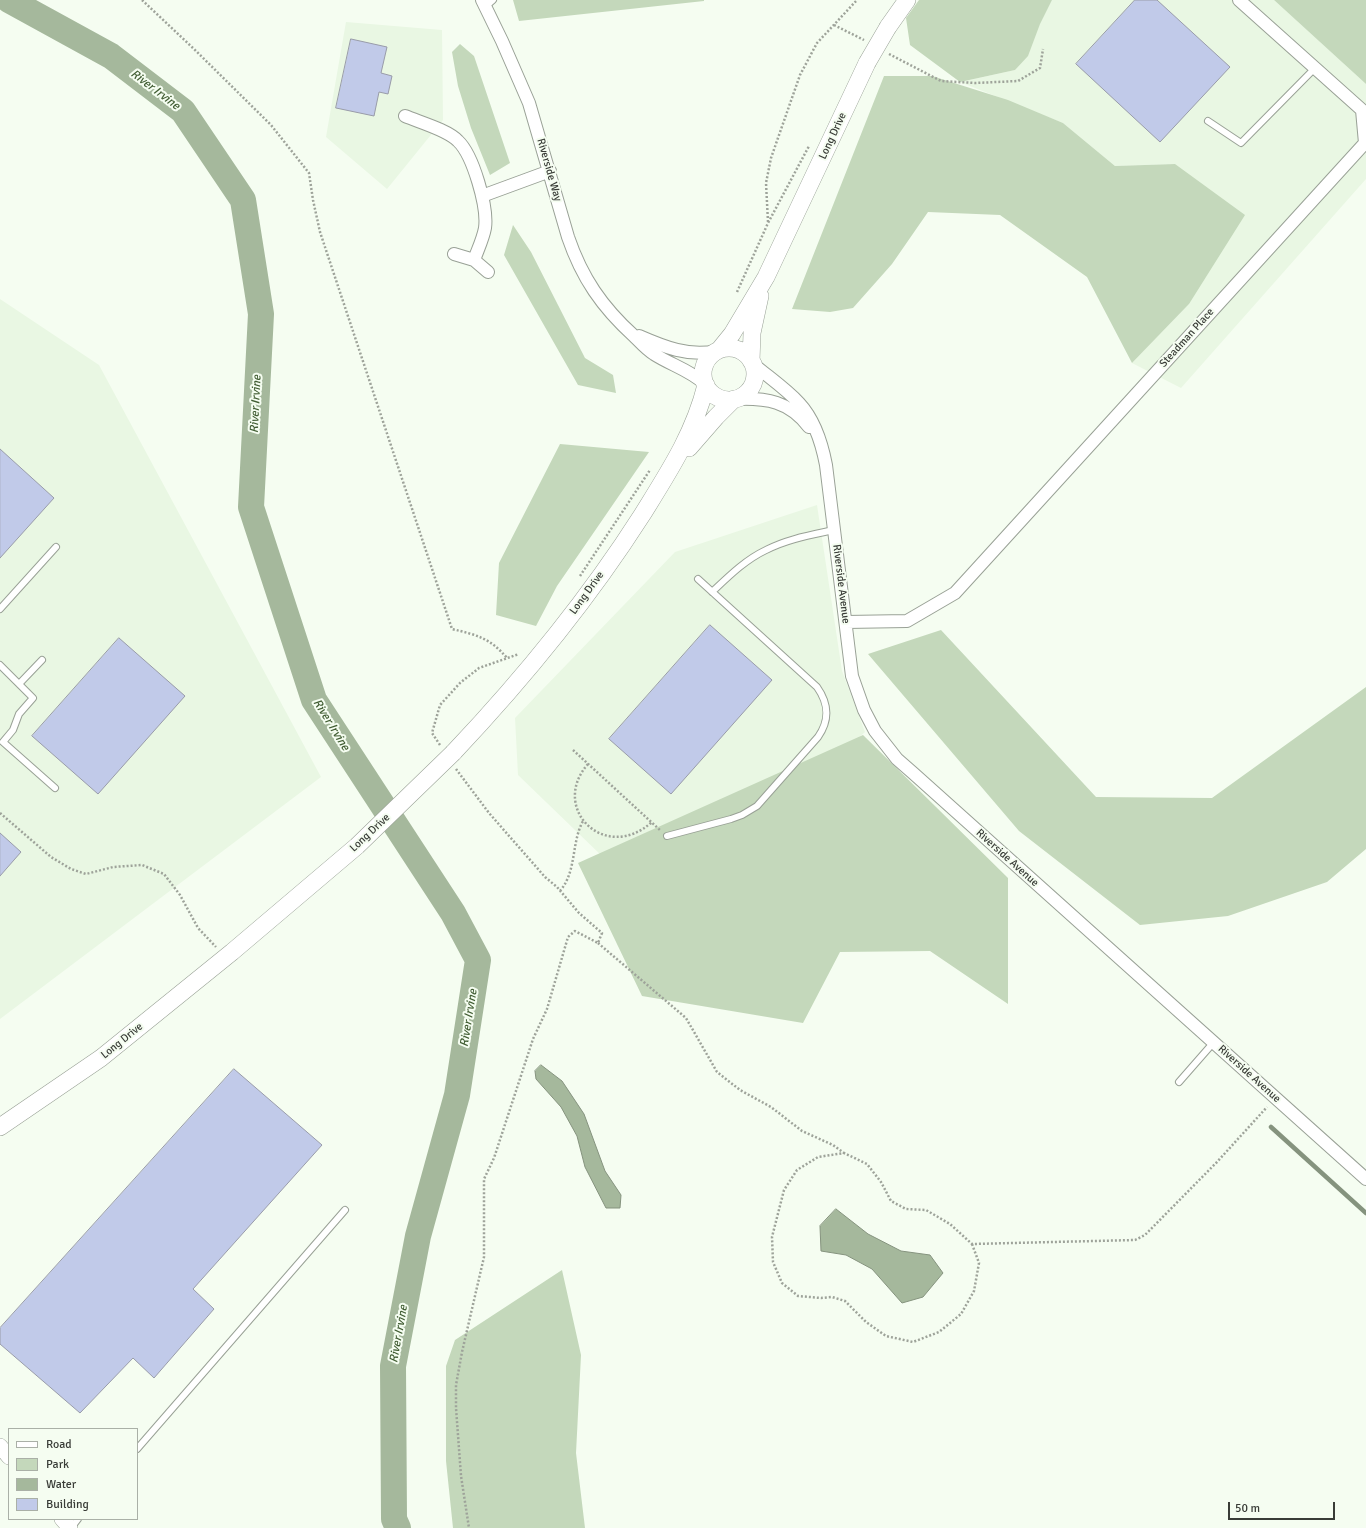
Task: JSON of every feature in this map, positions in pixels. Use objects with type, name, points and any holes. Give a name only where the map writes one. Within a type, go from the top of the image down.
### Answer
[{"type":"main road","name":"Long Drive","points":[[718,351],[732,334],[766,277],[867,63],[888,27],[907,0]]},
{"type":"main road","name":"Long Drive","points":[[752,362],[753,321],[766,277]]},
{"type":"main road","points":[[734,349],[746,355],[752,362],[755,372],[754,380],[744,395],[735,399],[726,400],[717,397],[705,384],[703,376],[704,369],[710,356],[718,351],[734,349]]},
{"type":"main road","name":"Long Drive","points":[[671,470],[697,416],[705,384]]},
{"type":"main road","name":"Long Drive","points":[[0,1127],[101,1058],[232,952],[357,846],[453,753],[495,709],[557,635],[626,539],[671,470],[716,416],[735,399]]},
{"type":"street","name":"Steadman Place","points":[[846,622],[908,621],[955,593],[1365,143],[1362,110],[1239,0]]},
{"type":"street","name":"Riverside Way","points":[[487,2],[529,103],[568,237],[582,271],[600,300],[629,332],[653,354],[686,370],[705,384]]},
{"type":"street","points":[[405,116],[447,133],[458,140],[467,152],[482,196],[485,213],[485,227],[482,240],[474,260]]},
{"type":"street","points":[[482,196],[550,171]]},
{"type":"street","points":[[454,254],[474,260],[488,272]]},
{"type":"street","name":"Riverside Way","points":[[629,332],[657,345],[682,352],[695,354],[718,351]]},
{"type":"street","name":"Riverside Avenue","points":[[752,362],[800,403],[807,413],[819,440],[826,465],[850,664],[857,693],[875,731],[897,759],[1366,1179]]},
{"type":"street","name":"Riverside Avenue","points":[[735,399],[760,398],[782,404],[804,420],[819,440]]},
{"type":"street","points":[[0,1446],[8,1456]]},
{"type":"street","points":[[63,1520],[70,1528]]},
{"type":"lane","points":[[1208,121],[1241,143],[1315,68]]},
{"type":"lane","points":[[712,592],[731,574],[766,549],[795,539],[834,530]]},
{"type":"lane","points":[[0,609],[56,547]]},
{"type":"lane","points":[[667,836],[731,819],[742,815],[757,806],[818,738],[826,724],[826,705],[823,696],[817,687],[698,579]]},
{"type":"lane","points":[[19,684],[42,660]]},
{"type":"lane","points":[[0,665],[33,698],[19,714],[13,730],[3,742],[55,788]]},
{"type":"lane","points":[[1179,1082],[1214,1042]]},
{"type":"lane","points":[[138,1448],[345,1210]]},
{"type":"lane","points":[[70,1528],[77,1520]]},
{"type":"path","points":[[142,0],[271,125],[309,173],[320,232],[452,629],[477,635],[497,647],[507,658]]},
{"type":"path","points":[[736,295],[768,223],[766,183],[771,158],[800,75],[817,43],[857,0]]},
{"type":"path","points":[[834,25],[869,43]]},
{"type":"path","points":[[883,50],[941,81],[975,83],[1018,81],[1040,68],[1043,49]]},
{"type":"path","points":[[579,577],[652,466]]},
{"type":"path","points":[[432,733],[440,705],[460,683],[479,668],[523,653],[520,657]]},
{"type":"path","points":[[572,750],[667,836]]},
{"type":"path","points":[[588,764],[579,776],[575,791],[577,808],[583,821],[588,826],[599,833],[618,838],[641,831],[652,822]]},
{"type":"path","points":[[465,784],[488,813],[540,871],[579,913],[602,933],[598,943]]},
{"type":"path","points":[[0,813],[46,853],[71,869],[86,874],[113,867],[142,865],[164,874],[180,895],[198,928],[220,950]]},
{"type":"path","points":[[560,891],[570,876],[578,833],[583,821]]},
{"type":"path","points":[[469,1528],[461,1476],[456,1408],[456,1384],[484,1257],[484,1179],[494,1158],[533,1039],[547,1008],[568,937],[574,931],[598,943],[686,1018],[717,1072],[740,1090],[771,1107],[802,1131],[867,1164],[881,1182],[891,1201],[906,1209],[926,1210],[950,1224],[972,1244],[980,1263],[974,1291],[961,1314],[939,1332],[913,1342],[886,1336],[866,1322],[845,1301],[832,1297],[821,1298],[798,1296],[782,1283],[773,1262],[772,1237],[784,1190],[797,1170],[818,1157],[844,1153]]},
{"type":"path","points":[[972,1244],[1135,1240],[1145,1235],[1217,1162],[1275,1098]]},
{"type":"shaded area","points":[[1052,0],[1274,0],[1366,84],[1366,179],[1181,388],[1132,363],[1189,304],[1175,164],[1115,166],[1063,123],[960,82],[1015,70]]},
{"type":"shaded area","points":[[346,22],[442,30],[443,120],[387,189],[326,137]]},
{"type":"shaded area","points":[[0,299],[99,365],[321,777],[0,1019]]},
{"type":"shaded area","points":[[817,505],[842,671],[865,732],[768,820],[633,886],[518,775],[515,718],[675,552]]},
{"type":"green space","points":[[513,0],[704,0],[704,1],[519,21]]},
{"type":"green space","points":[[919,0],[1052,0],[1040,24],[1028,56],[1015,70],[960,82],[910,45],[906,18]]},
{"type":"green space","points":[[1274,0],[1366,0],[1366,84]]},
{"type":"green space","points":[[460,44],[474,56],[510,163],[490,175],[471,128],[458,86],[452,52]]},
{"type":"green space","points":[[884,76],[932,76],[1008,100],[1063,123],[1115,166],[1175,164],[1245,215],[1189,304],[1132,363],[1087,277],[1000,215],[928,212],[892,264],[853,308],[830,312],[792,309]]},
{"type":"green space","points":[[513,225],[531,252],[585,358],[613,375],[616,393],[578,385],[504,255]]},
{"type":"green space","points":[[560,444],[649,452],[557,586],[536,626],[496,615],[499,563]]},
{"type":"green space","points":[[941,630],[1096,797],[1212,798],[1366,687],[1366,849],[1327,882],[1228,916],[1140,925],[1019,831],[868,654]]},
{"type":"green space","points":[[863,735],[1008,878],[1008,1004],[930,951],[840,952],[803,1023],[642,996],[578,863]]},
{"type":"green space","points":[[562,1270],[581,1355],[576,1453],[585,1528],[453,1528],[446,1461],[446,1366],[455,1340]]},
{"type":"water","points":[[541,1065],[562,1081],[584,1114],[605,1171],[621,1195],[620,1208],[606,1208],[585,1167],[577,1136],[561,1107],[536,1079],[535,1071]]},
{"type":"water","points":[[836,1209],[868,1234],[901,1251],[930,1255],[943,1273],[923,1297],[902,1303],[872,1269],[846,1255],[821,1251],[820,1226]]},
{"type":"building","points":[[1135,0],[1157,0],[1230,67],[1160,142],[1076,64]]},
{"type":"building","points":[[351,39],[387,47],[381,73],[392,76],[388,94],[379,92],[374,116],[336,108]]},
{"type":"building","points":[[0,449],[54,498],[0,558]]},
{"type":"building","points":[[710,625],[772,680],[671,794],[609,739]]},
{"type":"building","points":[[119,638],[185,696],[98,794],[32,736]]},
{"type":"building","points":[[0,833],[21,852],[0,876]]},
{"type":"building","points":[[234,1069],[322,1145],[193,1289],[214,1309],[154,1378],[133,1358],[80,1413],[0,1344],[0,1328]]},
{"type":"waterway","name":"River Irvine","points":[[9,0],[111,56],[183,111],[243,200],[261,314],[251,507],[314,700],[453,913],[478,960],[457,1095],[418,1236],[393,1366],[394,1519],[398,1528]]},
{"type":"waterway","points":[[1271,1127],[1366,1213]]}]
